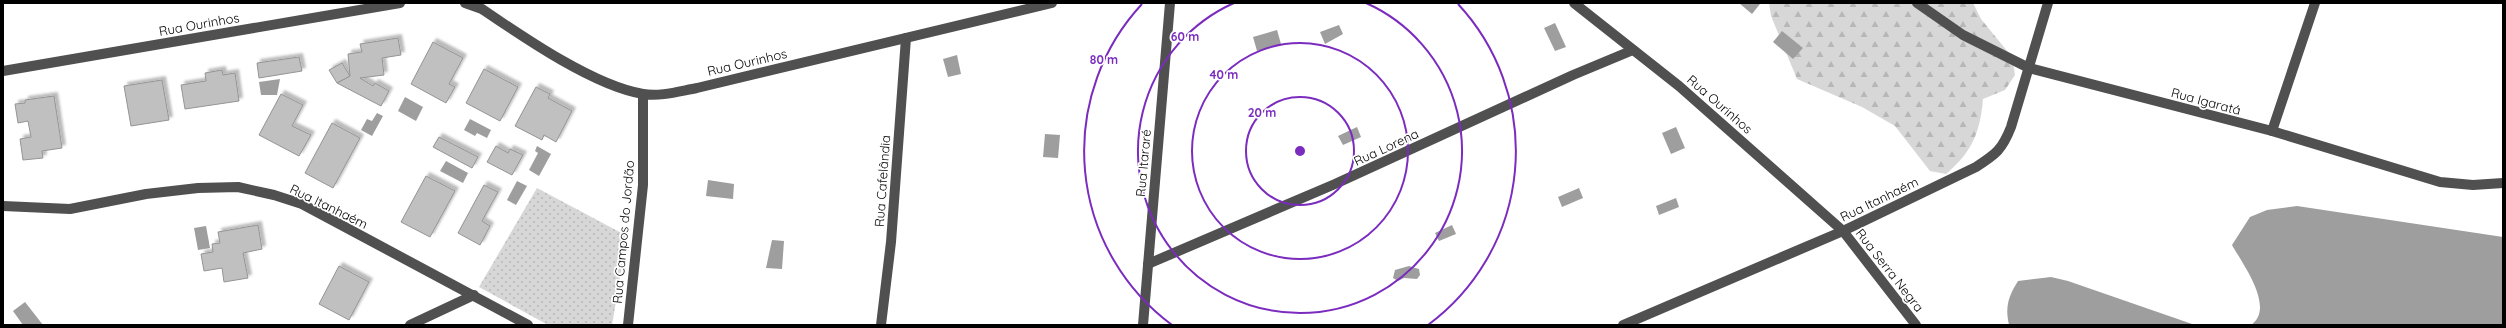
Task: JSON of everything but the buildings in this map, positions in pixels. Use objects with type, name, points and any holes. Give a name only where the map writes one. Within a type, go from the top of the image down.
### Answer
[{"type":"street","name":"Rua Ourinhos","points":[[3,70],[400,3]]},
{"type":"street","name":"Rua Ourinhos","points":[[465,3],[482,8],[585,72],[613,86],[644,94],[669,94],[697,88],[1052,3]]},
{"type":"street","name":"Rua Itararé","points":[[1143,325],[1170,3]]},
{"type":"street","name":"Rua Ourinhos","points":[[1574,3],[1679,86],[1843,231]]},
{"type":"street","name":"Rua Igaratá","points":[[1917,3],[1963,36],[2029,68],[2272,131],[2440,182],[2473,185],[2503,183]]},
{"type":"street","name":"Rua Itanhaém","points":[[1623,325],[1843,231],[1976,167],[1995,155],[2004,146],[2048,3]]},
{"type":"street","points":[[2272,131],[2315,3]]},
{"type":"street","name":"Rua Cafelândia","points":[[881,325],[891,242],[906,38]]},
{"type":"street","name":"Rua Lorena","points":[[1148,264],[1334,184],[1573,75],[1633,50]]},
{"type":"street","name":"Rua Campos do Jordão","points":[[628,325],[643,185],[644,94]]},
{"type":"street","name":"Rua Itanhaém","points":[[3,206],[70,209],[146,194],[198,188],[238,187],[274,195],[302,204],[528,325]]},
{"type":"street","name":"Rua Serra Negra","points":[[1843,231],[1916,325]]},
{"type":"street","points":[[410,325],[474,295]]},
{"type":"green space","points":[[1769,3],[1973,3],[1981,19],[2012,57],[2015,75],[2005,90],[1983,99],[1977,132],[1968,150],[1955,166],[1946,174],[1930,171],[1895,126],[1862,107],[1797,79],[1771,16]]},
{"type":"green space","points":[[537,188],[627,236],[612,325],[548,325],[479,287]]},
{"type":"shaded area","points":[[1739,3],[1759,3],[1760,4],[1752,14]]},
{"type":"shaded area","points":[[1555,23],[1566,47],[1555,51],[1544,28]]},
{"type":"shaded area","points":[[1339,25],[1343,34],[1325,44],[1320,32]]},
{"type":"shaded area","points":[[1277,30],[1281,44],[1257,51],[1253,37]]},
{"type":"shaded area","points":[[1782,31],[1803,48],[1793,59],[1773,42]]},
{"type":"shaded area","points":[[957,55],[961,74],[948,77],[943,59]]},
{"type":"shaded area","points":[[280,79],[277,95],[261,95],[259,82]]},
{"type":"shaded area","points":[[405,97],[423,107],[416,121],[398,111]]},
{"type":"shaded area","points":[[377,113],[383,116],[372,136],[361,130],[367,119],[372,121]]},
{"type":"shaded area","points":[[470,119],[491,130],[487,138],[477,133],[475,136],[464,130]]},
{"type":"shaded area","points":[[1357,127],[1361,137],[1343,145],[1338,136]]},
{"type":"shaded area","points":[[1676,127],[1685,148],[1671,154],[1662,133]]},
{"type":"shaded area","points":[[1045,134],[1060,135],[1058,158],[1043,157]]},
{"type":"shaded area","points":[[537,146],[551,154],[539,176],[529,170],[538,153],[535,151]]},
{"type":"shaded area","points":[[446,161],[468,173],[463,183],[440,171]]},
{"type":"shaded area","points":[[708,180],[734,184],[733,199],[706,196]]},
{"type":"shaded area","points":[[517,181],[527,186],[516,205],[507,200]]},
{"type":"shaded area","points":[[1579,188],[1583,198],[1562,207],[1558,197]]},
{"type":"shaded area","points":[[1676,198],[1679,207],[1659,215],[1656,206]]},
{"type":"shaded area","points":[[2297,206],[2503,237],[2503,325],[2251,325],[2258,317],[2260,308],[2259,297],[2255,285],[2232,245],[2250,217],[2267,210]]},
{"type":"shaded area","points":[[1452,225],[1456,234],[1439,241],[1435,233]]},
{"type":"shaded area","points":[[206,226],[210,248],[198,250],[194,228]]},
{"type":"shaded area","points":[[772,240],[784,241],[782,269],[766,268]]},
{"type":"shaded area","points":[[1409,266],[1419,269],[1420,275],[1417,279],[1404,278],[1398,281],[1393,278],[1395,270]]},
{"type":"shaded area","points":[[2051,277],[2068,281],[2195,325],[2009,325],[2007,313],[2008,302],[2018,281]]},
{"type":"shaded area","points":[[25,302],[43,325],[23,325],[13,311]]}]
